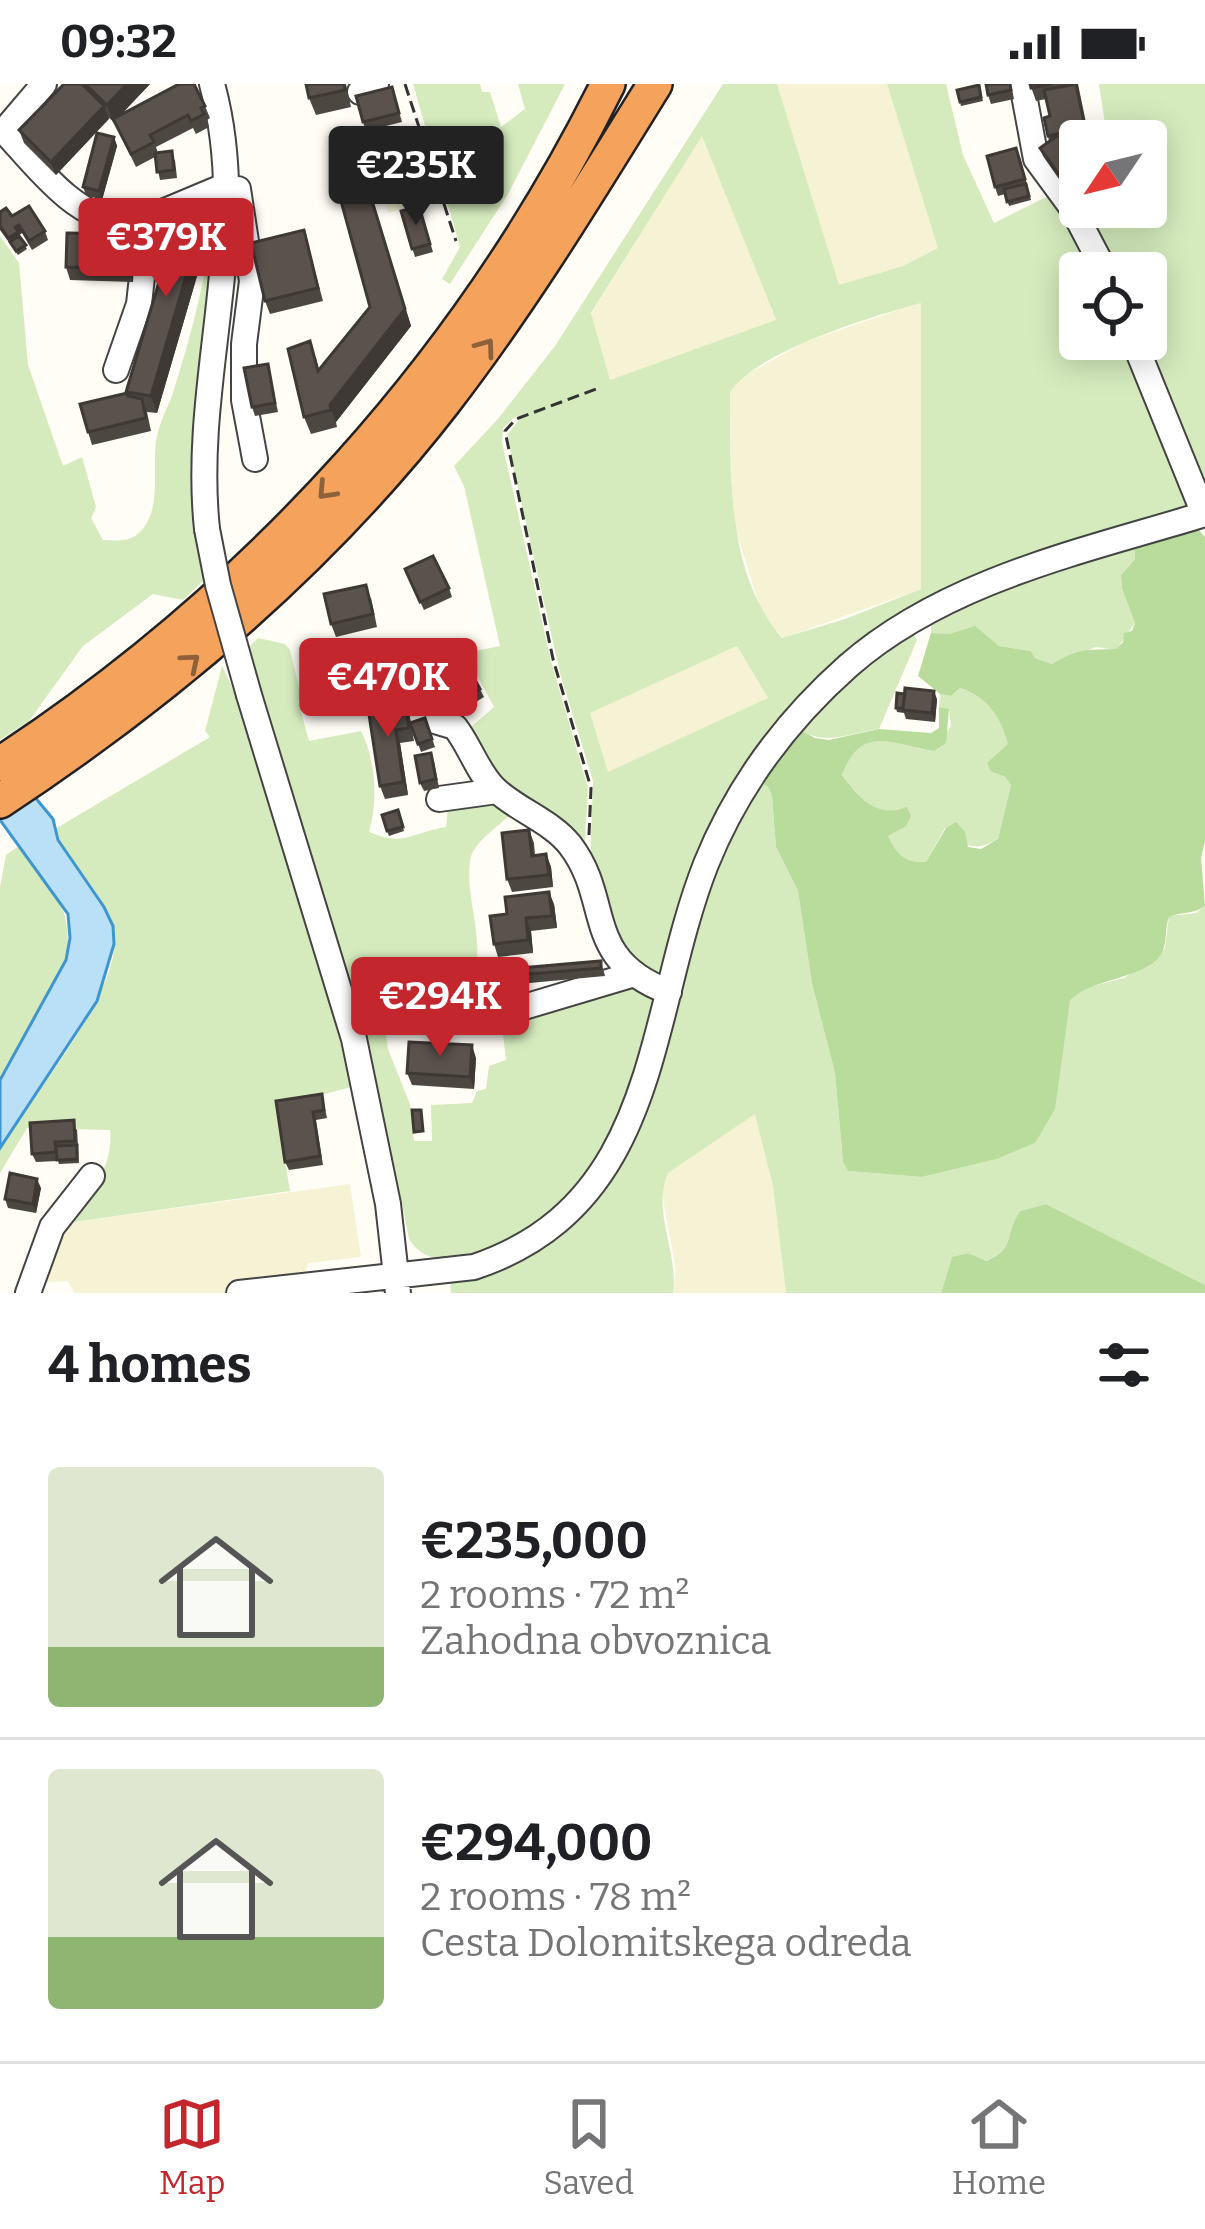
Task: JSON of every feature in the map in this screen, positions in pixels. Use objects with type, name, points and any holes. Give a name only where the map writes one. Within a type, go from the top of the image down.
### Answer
[{"type":"highway","points":[[0,800],[50,749],[218,599],[346,471],[404,404],[483,296],[555,183],[608,84]]},
{"type":"highway","points":[[0,764],[50,749],[206,650],[293,569],[386,472],[495,334],[655,84]]},
{"type":"street","points":[[44,84],[4,131],[46,176],[93,213],[122,221],[153,216],[226,178],[236,182],[252,281],[244,344],[244,400],[255,459]]},
{"type":"street","points":[[212,84],[226,178],[226,259],[203,436],[207,529],[225,613],[354,1039],[388,1204],[398,1284]]},
{"type":"street","points":[[1022,84],[1036,159],[1072,208],[1095,252]]},
{"type":"street","points":[[116,370],[139,304],[153,216]]},
{"type":"street","points":[[239,1293],[398,1284],[451,1272],[508,1256],[542,1236],[574,1208],[618,1149],[637,1108],[698,886],[731,810],[779,738],[850,665],[910,621],[989,584],[1204,514],[1142,360]]},
{"type":"street","points":[[422,717],[455,727],[497,791],[566,841],[584,872],[599,922],[631,975],[669,992]]},
{"type":"street","points":[[440,799],[497,791]]},
{"type":"street","points":[[477,1021],[631,975]]},
{"type":"street","points":[[28,1293],[52,1227],[92,1176]]},
{"type":"path","points":[[405,84],[456,241]]},
{"type":"path","points":[[584,872],[591,788],[554,659],[505,431],[516,419],[596,388]]},
{"type":"shaded area","points":[[777,84],[887,84],[939,248],[903,266],[838,286]]},
{"type":"shaded area","points":[[702,135],[776,321],[610,380],[591,314]]},
{"type":"shaded area","points":[[394,150],[397,159],[426,151],[440,199],[388,213],[373,155]]},
{"type":"shaded area","points":[[921,302],[921,589],[783,638],[762,614],[732,518],[730,391],[737,380],[805,342]]},
{"type":"shaded area","points":[[737,646],[768,698],[608,773],[589,713]]},
{"type":"shaded area","points":[[756,1113],[773,1186],[786,1293],[673,1293],[676,1270],[661,1188],[668,1173]]},
{"type":"shaded area","points":[[350,1184],[361,1257],[308,1263],[301,1288],[240,1293],[75,1293],[67,1281],[36,1283],[60,1224]]},
{"type":"green space","points":[[413,84],[480,84],[482,92],[490,92],[501,127],[525,109],[518,84],[565,84],[508,194],[450,284],[442,279],[460,247]]},
{"type":"green space","points":[[723,84],[777,84],[839,285],[903,266],[938,248],[887,84],[946,84],[963,155],[994,223],[1054,193],[1059,202],[1059,228],[1074,228],[1088,252],[1059,252],[1059,360],[1135,360],[1190,506],[936,595],[835,665],[775,725],[727,792],[694,861],[656,976],[621,949],[590,867],[593,781],[560,673],[512,461],[508,434],[519,420],[516,416],[503,428],[502,442],[551,661],[588,788],[584,856],[505,790],[473,734],[471,727],[494,707],[465,653],[500,646],[464,486],[454,466],[555,346]],"holes":[[[702,136],[776,320],[610,380],[591,313]],[[921,303],[921,589],[782,638],[763,612],[741,552],[732,488],[730,392],[744,377],[790,349]],[[737,646],[768,698],[608,772],[590,713]]]},
{"type":"green space","points":[[1099,84],[1205,84],[1205,499],[1147,360],[1167,360],[1167,252],[1099,252],[1085,228],[1167,228],[1167,120],[1104,120]]},
{"type":"green space","points":[[212,222],[219,222],[193,449],[192,495],[204,580],[183,600],[153,594],[83,646],[29,721],[0,740],[0,236],[19,263],[28,365],[63,466],[82,457],[96,507],[91,518],[103,540],[121,540],[140,532],[153,507],[157,436],[191,329]]},
{"type":"green space","points":[[1197,528],[1205,537],[1205,841],[1201,858],[1205,906],[1169,917],[1164,947],[1149,966],[1092,987],[1070,1001],[1055,1109],[1035,1143],[997,1159],[922,1177],[848,1171],[843,1162],[835,1073],[812,984],[798,891],[776,847],[772,796],[759,782],[800,730],[829,740],[879,729],[931,733],[939,728],[939,707],[949,709],[946,743],[934,751],[891,742],[868,743],[850,759],[842,775],[878,808],[907,807],[911,816],[906,826],[888,836],[907,859],[926,862],[946,828],[956,822],[965,832],[968,847],[981,849],[998,839],[1011,785],[990,771],[987,763],[1008,744],[986,703],[960,688],[951,696],[940,694],[918,676],[931,633],[950,634],[975,626],[999,646],[1031,651],[1035,658],[1052,664],[1082,651],[1116,649],[1135,623],[1121,575],[1135,559],[1134,546]]},
{"type":"green space","points":[[1134,546],[1135,559],[1121,575],[1135,623],[1116,650],[1096,647],[1052,664],[1035,658],[1031,651],[999,646],[985,637],[931,633],[931,622],[980,600]]},
{"type":"green space","points":[[912,632],[917,640],[879,729],[829,738],[800,730],[850,679]]},
{"type":"green space","points":[[258,638],[285,644],[290,650],[309,741],[361,731],[374,781],[369,832],[400,839],[446,827],[448,807],[484,797],[512,812],[481,841],[470,861],[477,960],[466,990],[380,993],[388,1049],[410,1104],[414,1141],[432,1141],[431,1105],[472,1103],[477,1091],[486,1089],[489,1066],[506,1060],[503,1034],[523,1015],[633,983],[650,994],[653,1002],[621,1110],[586,1173],[534,1224],[475,1255],[434,1258],[409,1239],[356,1015],[249,647]]},
{"type":"green space","points":[[222,666],[243,710],[355,1086],[276,1107],[290,1191],[60,1224],[103,1171],[110,1130],[27,1128],[0,1173],[0,1148],[92,1009],[114,951],[109,915],[55,829],[210,737],[205,731]]},
{"type":"green space","points":[[960,688],[992,710],[1009,745],[987,764],[1011,785],[998,839],[970,846],[945,828],[926,862],[912,861],[887,836],[906,808],[877,808],[842,775],[850,759],[868,743],[891,742],[933,751],[951,726],[949,710],[939,707],[940,694],[951,696]]},
{"type":"green space","points":[[759,782],[772,796],[776,847],[798,891],[812,984],[835,1073],[843,1162],[848,1171],[922,1177],[997,1159],[1035,1143],[1059,1068],[1070,1001],[1078,990],[1124,978],[1159,956],[1165,948],[1169,916],[1196,913],[1205,906],[1205,1285],[1046,1204],[1020,1211],[1005,1246],[995,1256],[985,1261],[968,1253],[952,1257],[941,1293],[786,1293],[773,1186],[755,1114],[668,1173],[662,1202],[673,1293],[451,1293],[450,1281],[494,1272],[547,1245],[590,1208],[614,1176],[647,1106],[703,907]]},
{"type":"green space","points":[[19,846],[58,898],[68,942],[66,960],[0,1080],[0,887],[6,855]]},
{"type":"green space","points":[[1046,1204],[1205,1285],[1205,1293],[941,1293],[952,1257],[968,1253],[986,1261],[995,1256],[1006,1246],[1020,1211]]},
{"type":"water","points":[[0,755],[53,819],[58,840],[104,907],[113,926],[114,944],[97,1001],[0,1148],[0,1080],[66,960],[70,938],[68,914],[0,820]]},
{"type":"building","points":[[64,84],[82,84],[104,106],[51,162],[19,130]]},
{"type":"building","points":[[85,84],[127,84],[107,105]]},
{"type":"building","points":[[179,84],[194,84],[204,114],[191,121],[188,115],[150,135],[154,142],[131,154],[113,119]]},
{"type":"building","points":[[306,84],[344,84],[345,90],[309,98]]},
{"type":"building","points":[[986,84],[1010,84],[1011,90],[988,95]]},
{"type":"building","points":[[1076,84],[1083,120],[1059,120],[1059,134],[1048,136],[1044,118],[1050,116],[1044,90]]},
{"type":"building","points":[[979,85],[981,97],[960,102],[957,90]]},
{"type":"building","points":[[392,87],[399,113],[363,122],[356,96]]},
{"type":"building","points":[[97,133],[114,137],[99,191],[83,187]]},
{"type":"building","points":[[1058,135],[1059,175],[1040,148]]},
{"type":"building","points":[[1016,148],[1025,179],[995,187],[987,156]]},
{"type":"building","points":[[363,150],[373,186],[353,192],[343,155]]},
{"type":"building","points":[[172,151],[174,170],[157,172],[155,153]]},
{"type":"building","points":[[1026,184],[1029,196],[1007,202],[1004,189]]},
{"type":"building","points":[[369,191],[405,309],[330,405],[331,410],[304,417],[288,349],[310,341],[318,371],[370,307],[341,201]]},
{"type":"building","points":[[176,202],[199,202],[198,235],[151,396],[126,392],[174,232]]},
{"type":"building","points":[[29,206],[45,231],[29,241],[19,225],[15,227],[18,232],[8,238],[0,226],[0,212],[6,208],[12,216]]},
{"type":"building","points":[[419,206],[430,244],[412,249],[401,211]]},
{"type":"building","points":[[304,230],[318,288],[265,301],[251,243]]},
{"type":"building","points":[[67,233],[129,234],[129,269],[66,267]]},
{"type":"building","points":[[19,236],[26,245],[16,251],[10,242]]},
{"type":"building","points":[[268,364],[275,403],[252,407],[244,368]]},
{"type":"building","points":[[127,393],[142,399],[146,418],[88,432],[80,404]]},
{"type":"building","points":[[433,556],[449,588],[420,602],[405,569]]},
{"type":"building","points":[[366,585],[373,614],[331,624],[324,594]]},
{"type":"building","points":[[447,656],[449,665],[437,668],[435,658]]},
{"type":"building","points":[[464,660],[480,689],[466,697],[449,669]]},
{"type":"building","points":[[376,663],[377,672],[388,670],[389,683],[380,684],[382,694],[358,697],[353,665]]},
{"type":"building","points":[[905,688],[934,691],[932,713],[903,710]]},
{"type":"building","points":[[897,693],[905,694],[903,708],[896,708]]},
{"type":"building","points":[[405,702],[409,728],[396,730],[403,782],[380,786],[368,708]]},
{"type":"building","points":[[425,718],[432,739],[418,744],[410,723]]},
{"type":"building","points":[[431,753],[436,779],[420,783],[415,756]]},
{"type":"building","points":[[398,810],[403,827],[387,831],[382,815]]},
{"type":"building","points":[[529,830],[532,856],[546,854],[549,875],[507,879],[502,833]]},
{"type":"building","points":[[549,892],[552,916],[526,918],[528,940],[494,944],[490,916],[507,914],[505,897]]},
{"type":"building","points":[[601,961],[601,968],[516,975],[518,993],[498,995],[496,970]]},
{"type":"building","points":[[461,988],[462,1008],[430,1010],[428,990]]},
{"type":"building","points":[[409,1042],[472,1045],[470,1077],[407,1073]]},
{"type":"building","points":[[322,1094],[324,1110],[313,1112],[320,1156],[285,1162],[276,1101]]},
{"type":"building","points":[[412,1110],[421,1110],[423,1131],[414,1132]]},
{"type":"building","points":[[74,1120],[75,1141],[55,1142],[56,1152],[32,1154],[30,1123]]},
{"type":"building","points":[[77,1145],[77,1159],[57,1160],[56,1146]]},
{"type":"building","points":[[10,1173],[37,1179],[33,1204],[5,1199]]}]
